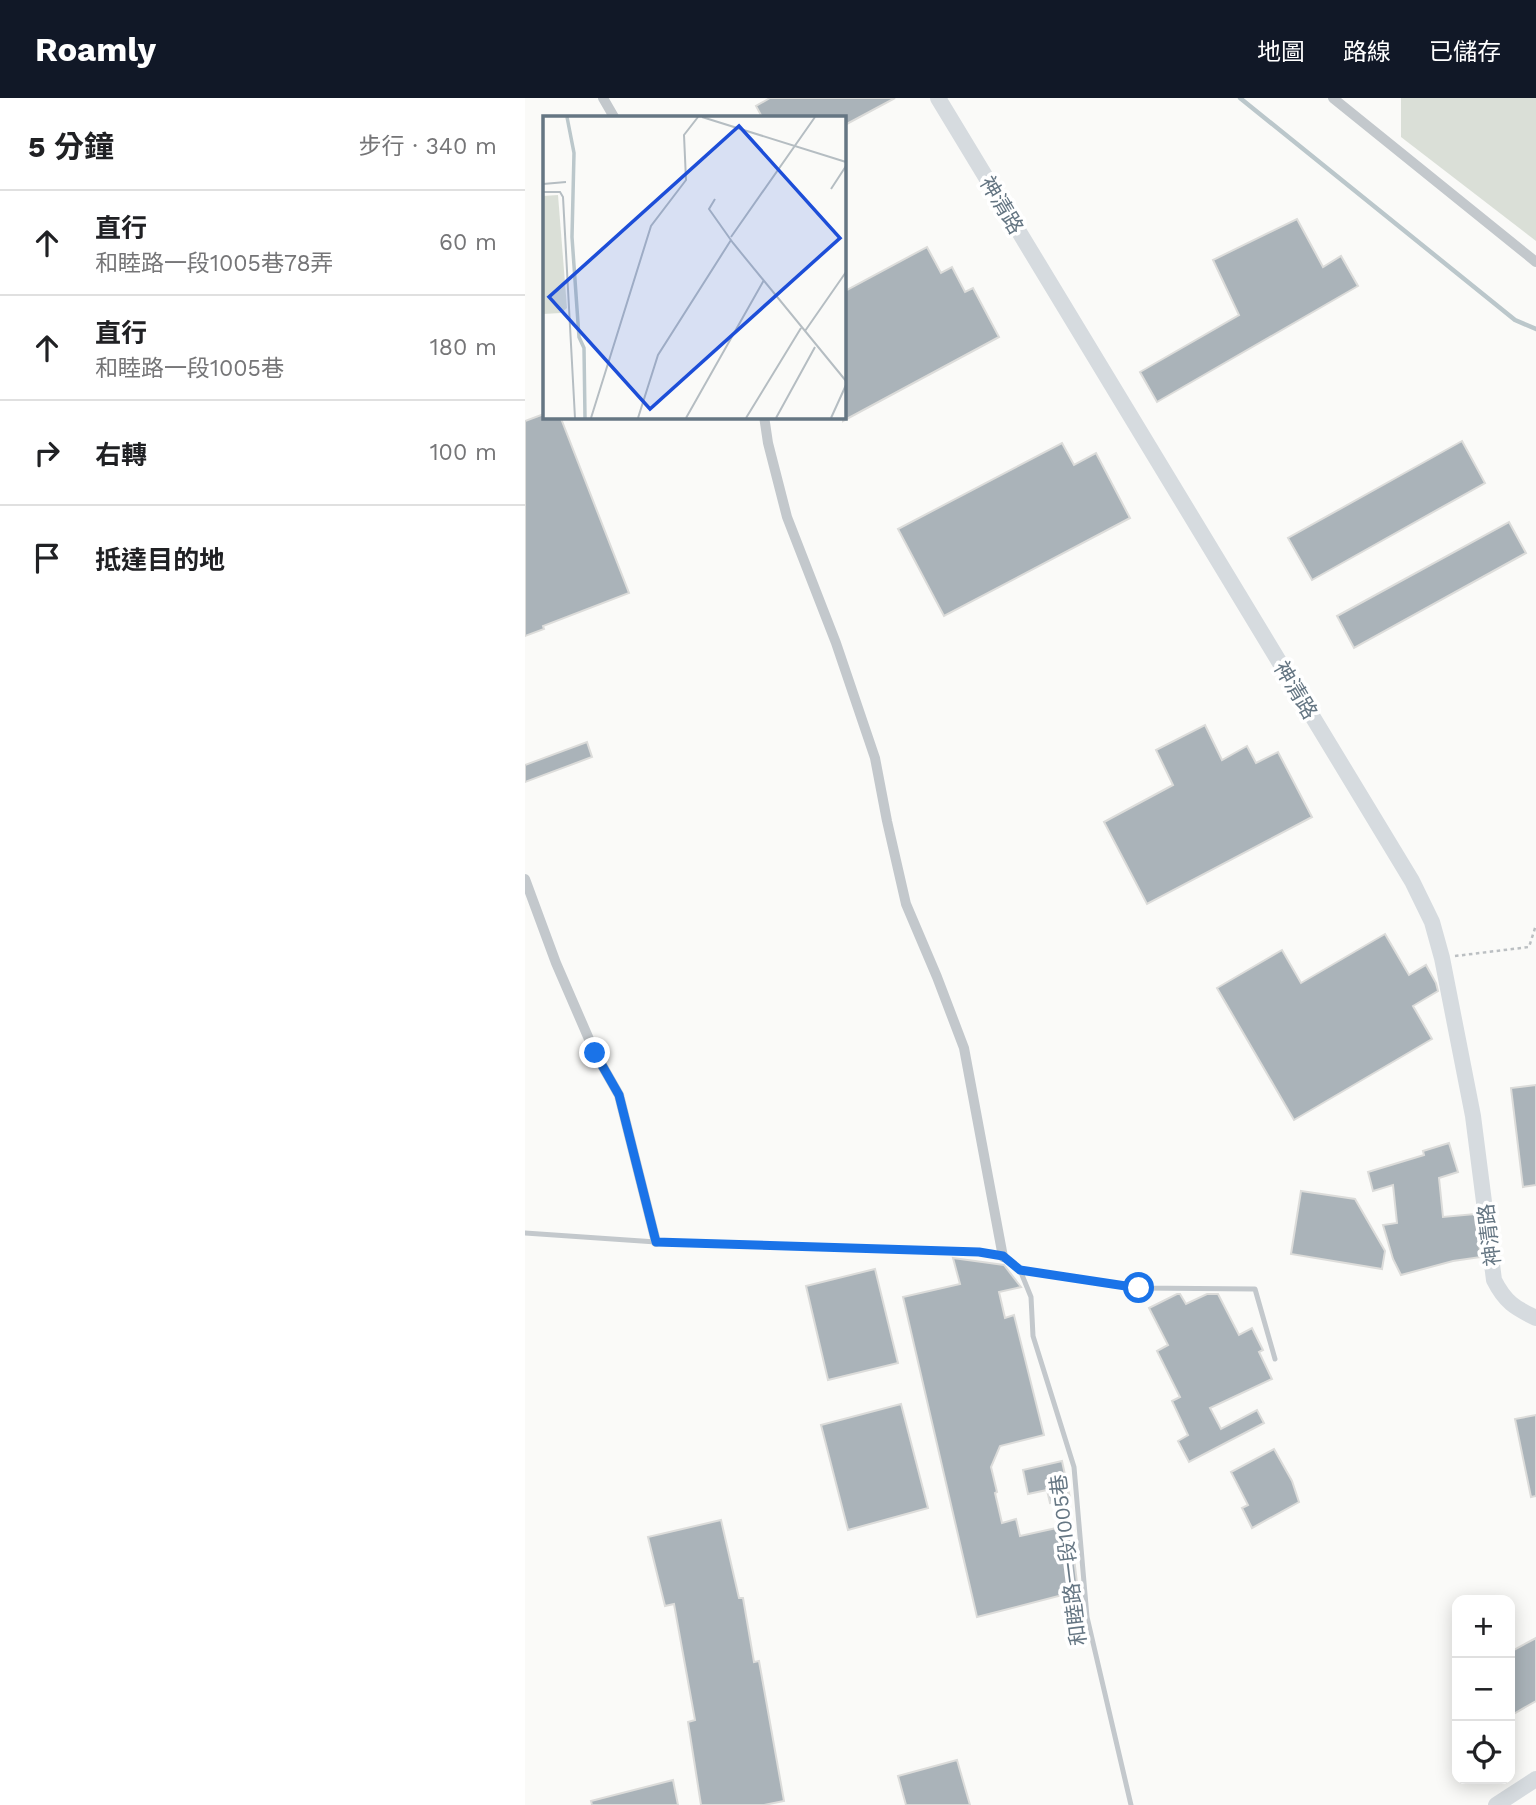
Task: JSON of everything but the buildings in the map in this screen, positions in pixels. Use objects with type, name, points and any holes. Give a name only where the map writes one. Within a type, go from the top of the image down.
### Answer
[{"type":"street","points":[[603,98],[613,116]]},
{"type":"street","name":"神清路","points":[[937,98],[1412,881],[1432,922],[1442,958],[1473,1116],[1494,1280],[1503,1297],[1517,1309],[1536,1318]]},
{"type":"street","points":[[1333,98],[1536,262]]},
{"type":"street","points":[[764,418],[787,517],[836,643],[875,758],[906,904],[964,1048],[1003,1256]]},
{"type":"street","points":[[525,878],[555,963],[595,1053],[619,1095],[656,1242]]},
{"type":"street","points":[[1496,1805],[1536,1779]]},
{"type":"lane","points":[[525,1233],[656,1242],[979,1252],[1003,1256],[1020,1270],[1139,1288],[1255,1289],[1275,1359]]},
{"type":"lane","name":"和睦路一段1005巷","points":[[1020,1270],[1031,1297],[1033,1336],[1074,1468],[1087,1617],[1131,1805]]},
{"type":"path","points":[[1442,958],[1529,947],[1536,925]]},
{"type":"shaded area","points":[[1401,98],[1536,98],[1536,241],[1401,137]]},
{"type":"waterway","points":[[1240,98],[1515,320],[1536,329]]},
{"type":"route","points":[[595,1053],[619,1095],[656,1242],[979,1252],[1003,1256],[1020,1270],[1139,1288]]}]
